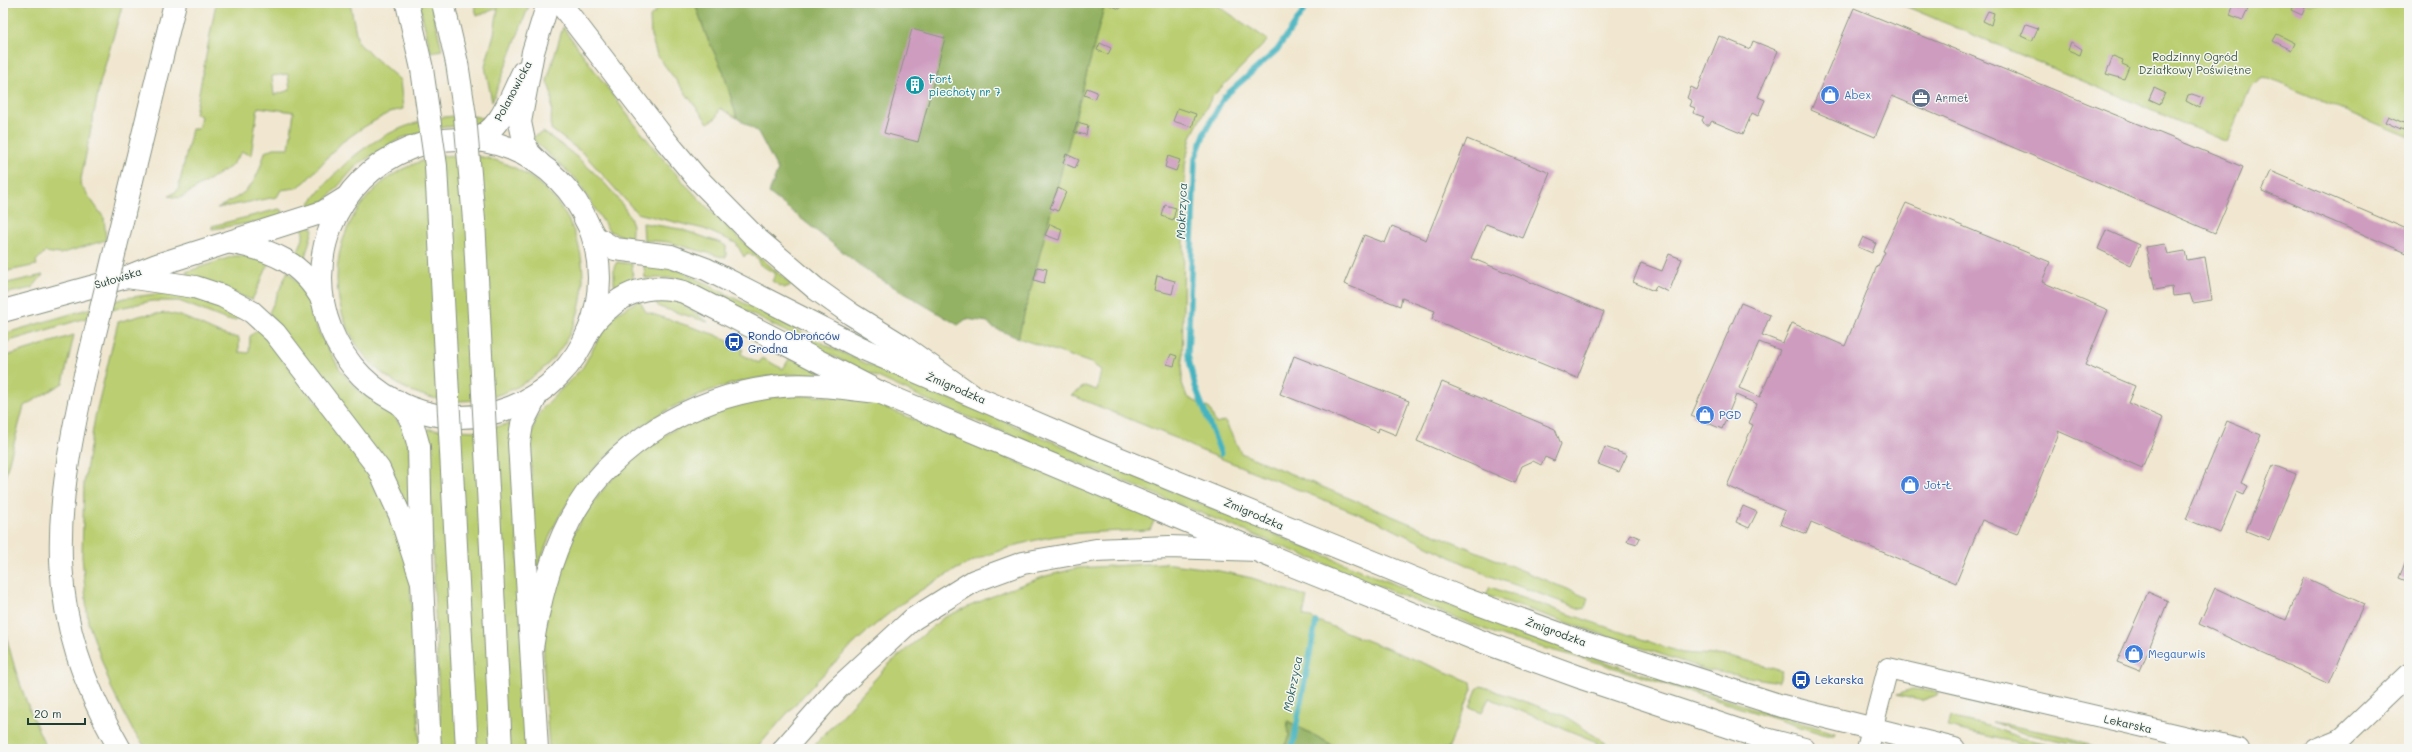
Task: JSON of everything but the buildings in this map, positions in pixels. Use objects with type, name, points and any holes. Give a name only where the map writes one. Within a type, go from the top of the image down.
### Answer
[{"type":"main road","points":[[120,749],[104,721],[81,668],[68,620],[62,586],[60,551],[61,506],[66,468],[85,374],[175,3]]},
{"type":"main road","points":[[407,3],[422,69],[431,119],[436,173],[467,749]]},
{"type":"main road","points":[[443,3],[457,63],[465,116],[474,220],[501,749]]},
{"type":"main road","name":"Polanowicka","points":[[539,163],[529,153],[524,141],[520,122],[533,52],[548,3]]},
{"type":"main road","points":[[560,3],[573,22],[666,141],[696,177],[755,237],[822,293],[851,314],[901,345],[970,394]]},
{"type":"main road","name":"Polanowicka","points":[[471,139],[484,136],[490,131],[502,115],[533,52]]},
{"type":"main road","points":[[430,749],[422,582],[419,448],[412,422],[405,409],[397,401],[367,382],[350,364],[333,334],[323,301],[321,280],[323,253],[329,231],[344,199],[369,173],[389,158],[431,141],[471,139],[507,147],[539,163],[566,187],[585,219],[596,247],[599,267],[597,304],[588,332]]},
{"type":"main road","name":"Sułowska","points":[[3,311],[127,277],[157,266],[232,243],[323,212],[344,199]]},
{"type":"main road","name":"Żmigrodzka","points":[[585,219],[596,237],[615,249],[671,256],[706,269],[859,347],[1337,549],[1462,598],[1585,643],[1782,706],[1870,739],[1954,749]]},
{"type":"main road","points":[[232,243],[279,256],[300,271],[323,301]]},
{"type":"main road","points":[[127,277],[195,286],[222,296],[252,312],[275,333],[379,469],[400,515],[422,582]]},
{"type":"main road","points":[[397,401],[435,414],[475,416],[515,406],[538,393],[566,368],[579,350],[588,332],[600,315],[619,300],[634,291],[656,288],[673,289],[692,296],[879,392],[1475,639],[1755,736],[1804,749]]},
{"type":"main road","points":[[532,648],[544,586],[561,539],[571,519],[592,488],[639,441],[683,414],[707,403],[758,389],[794,386],[879,392]]},
{"type":"main road","points":[[537,749],[532,648],[524,550],[519,443],[522,424],[538,393]]},
{"type":"main road","points":[[784,749],[837,689],[913,619],[974,581],[1023,563],[1096,550],[1168,547],[1258,550]]},
{"type":"street","name":"Lekarska","points":[[1870,739],[1888,668],[2239,749]]},
{"type":"street","points":[[2315,749],[2342,738],[2409,674]]},
{"type":"green space","points":[[3,3],[123,3],[100,83],[80,184],[104,218],[106,240],[60,254],[45,252],[36,261],[37,265],[3,272]]},
{"type":"green space","points":[[216,3],[350,3],[358,43],[400,80],[403,109],[390,112],[342,142],[305,182],[296,188],[281,190],[277,197],[217,208],[237,197],[249,187],[258,173],[265,152],[274,148],[289,148],[294,112],[258,107],[251,155],[242,152],[230,167],[180,198],[169,196],[178,190],[192,129],[198,129],[201,116],[195,114]],"holes":[[[288,74],[290,90],[274,95],[272,76]]]},
{"type":"green space","points":[[419,3],[431,3],[442,50],[431,52]]},
{"type":"green space","points":[[474,3],[530,3],[492,102],[485,66],[494,34],[498,8],[477,16]]},
{"type":"green space","points":[[664,3],[695,3],[706,35],[723,71],[737,118],[720,108],[716,118],[708,123],[657,55],[651,36],[650,17]]},
{"type":"green space","points":[[695,3],[1105,3],[1018,338],[992,327],[988,322],[966,319],[958,325],[867,271],[769,193],[778,170],[758,132],[737,118],[723,71],[706,35]]},
{"type":"green space","points":[[1105,3],[1214,3],[1268,40],[1212,97],[1191,137],[1185,165],[1182,383],[1187,397],[1210,409],[1216,424],[1225,421],[1241,453],[1588,598],[1585,608],[1581,609],[1488,575],[1376,521],[1195,448],[1178,439],[1071,395],[1085,386],[1097,390],[1101,370],[1091,363],[1018,338]]},
{"type":"green space","name":"Rodzinny Ogród Działkowy Poświętne","points":[[1898,3],[2409,3],[2409,137],[2264,77],[2251,86],[2227,142]]},
{"type":"green space","points":[[563,27],[622,108],[669,166],[724,224],[792,285],[784,288],[772,281],[776,274],[759,264],[759,259],[747,253],[744,257],[736,243],[704,229],[637,213],[584,154],[551,129],[552,95],[547,81]]},
{"type":"green space","points":[[469,115],[487,119],[474,125],[445,127],[401,138],[358,164],[325,201],[304,211],[337,171],[355,155],[374,142],[395,131],[418,123],[442,117]]},
{"type":"green space","points":[[543,132],[592,170],[614,194],[631,220],[631,239],[609,231],[576,179],[536,143],[533,137]]},
{"type":"green space","points":[[448,155],[472,155],[496,160],[518,169],[547,191],[569,220],[574,231],[581,254],[583,278],[581,302],[574,325],[569,336],[547,365],[518,387],[496,396],[472,401],[448,401],[424,396],[402,387],[382,373],[365,356],[351,336],[342,314],[337,290],[337,266],[342,242],[351,220],[365,200],[382,183],[402,169],[424,160]]},
{"type":"green space","points":[[279,209],[283,211],[282,216],[263,221],[212,229],[212,226]]},
{"type":"green space","points":[[643,223],[680,229],[721,243],[726,246],[726,258],[667,242],[644,240]]},
{"type":"green space","points":[[309,224],[313,230],[304,260],[296,255],[303,239],[303,226]]},
{"type":"green space","points":[[234,256],[252,256],[270,261],[252,300],[189,276],[186,272]]},
{"type":"green space","points":[[617,262],[632,264],[633,281],[618,287],[614,284],[614,267]]},
{"type":"green space","points":[[644,265],[663,266],[683,272],[836,350],[881,370],[1415,593],[1626,669],[1835,733],[1834,735],[1826,735],[1602,664],[1504,637],[936,404],[841,360],[689,282],[676,278],[645,278]]},
{"type":"green space","points":[[288,271],[307,294],[318,331],[341,371],[359,391],[393,415],[403,428],[409,448],[412,510],[409,510],[269,313]]},
{"type":"green space","points":[[43,275],[32,288],[3,294],[3,284]]},
{"type":"green space","points":[[163,293],[201,298],[240,317],[235,320],[227,320],[179,301],[152,301],[119,308],[3,343],[3,334],[125,298]]},
{"type":"green space","points":[[651,296],[677,300],[708,322],[659,307]]},
{"type":"green space","points":[[639,300],[646,312],[716,335],[743,349],[741,354],[759,363],[762,358],[783,369],[789,359],[806,363],[833,376],[782,375],[748,380],[716,389],[685,401],[656,417],[628,436],[581,484],[554,526],[537,570],[534,545],[530,440],[536,419],[542,409],[583,367],[610,318]]},
{"type":"green space","points":[[168,313],[186,318],[220,333],[239,338],[239,352],[249,353],[250,336],[259,329],[351,446],[381,492],[405,557],[410,581],[420,749],[147,749],[133,731],[111,687],[88,622],[82,557],[84,483],[95,417],[118,322],[143,315]]},
{"type":"green space","points":[[74,335],[63,383],[24,406],[3,484],[3,357]]},
{"type":"green space","points":[[783,395],[851,397],[874,403],[1155,519],[1150,530],[1084,533],[1045,538],[999,551],[957,569],[918,592],[883,618],[849,648],[756,749],[549,749],[544,668],[544,636],[552,589],[559,564],[580,523],[600,493],[624,467],[650,445],[679,427],[711,413],[746,402]]},
{"type":"green space","points":[[508,424],[512,426],[527,749],[441,749],[428,445],[425,433],[428,429],[477,431]]},
{"type":"green space","points":[[1164,563],[1210,569],[1252,578],[1307,597],[1303,615],[1471,682],[1472,689],[1448,749],[1340,749],[1288,721],[1289,736],[1283,749],[811,749],[888,665],[943,618],[1004,591],[1046,576],[1078,568]]},
{"type":"green space","points":[[1490,587],[1682,653],[1730,656],[1782,671],[1779,682],[1707,670],[1486,595]]},
{"type":"green space","points":[[3,619],[10,652],[20,685],[47,749],[3,749]]},
{"type":"green space","points":[[1481,686],[1565,716],[1610,746],[1606,749],[1594,749],[1597,742],[1489,698],[1482,712],[1470,707],[1477,689]]},
{"type":"green space","points":[[1912,689],[1938,692],[1937,695],[1923,700],[1897,694]]},
{"type":"green space","points":[[1950,717],[1992,727],[2021,738],[2072,749],[2045,749],[1947,727]]},
{"type":"green space","points":[[1287,721],[1340,749],[1283,749],[1289,736]]},
{"type":"green space","points":[[1993,722],[2067,737],[2102,749],[2023,733]]},
{"type":"waterway","name":"Mokrzyca","points":[[1221,454],[1195,386],[1188,355],[1195,159],[1205,132],[1224,97],[1277,50],[1309,3]]},
{"type":"waterway","name":"Mokrzyca","points":[[1292,749],[1316,622]]},
{"type":"place","name":"Fort piechoty nr 7","points":[[915,85]]},
{"type":"place","name":"Abex","points":[[1830,95]]},
{"type":"place","name":"Armet","points":[[1921,98]]},
{"type":"place","name":"Rondo Obrońców Grodna","points":[[734,342]]},
{"type":"place","name":"PGD","points":[[1705,415]]},
{"type":"place","name":"Jot-Ł","points":[[1910,485]]},
{"type":"place","name":"Megaurwis","points":[[2134,654]]},
{"type":"place","name":"Lekarska","points":[[1801,680]]}]
